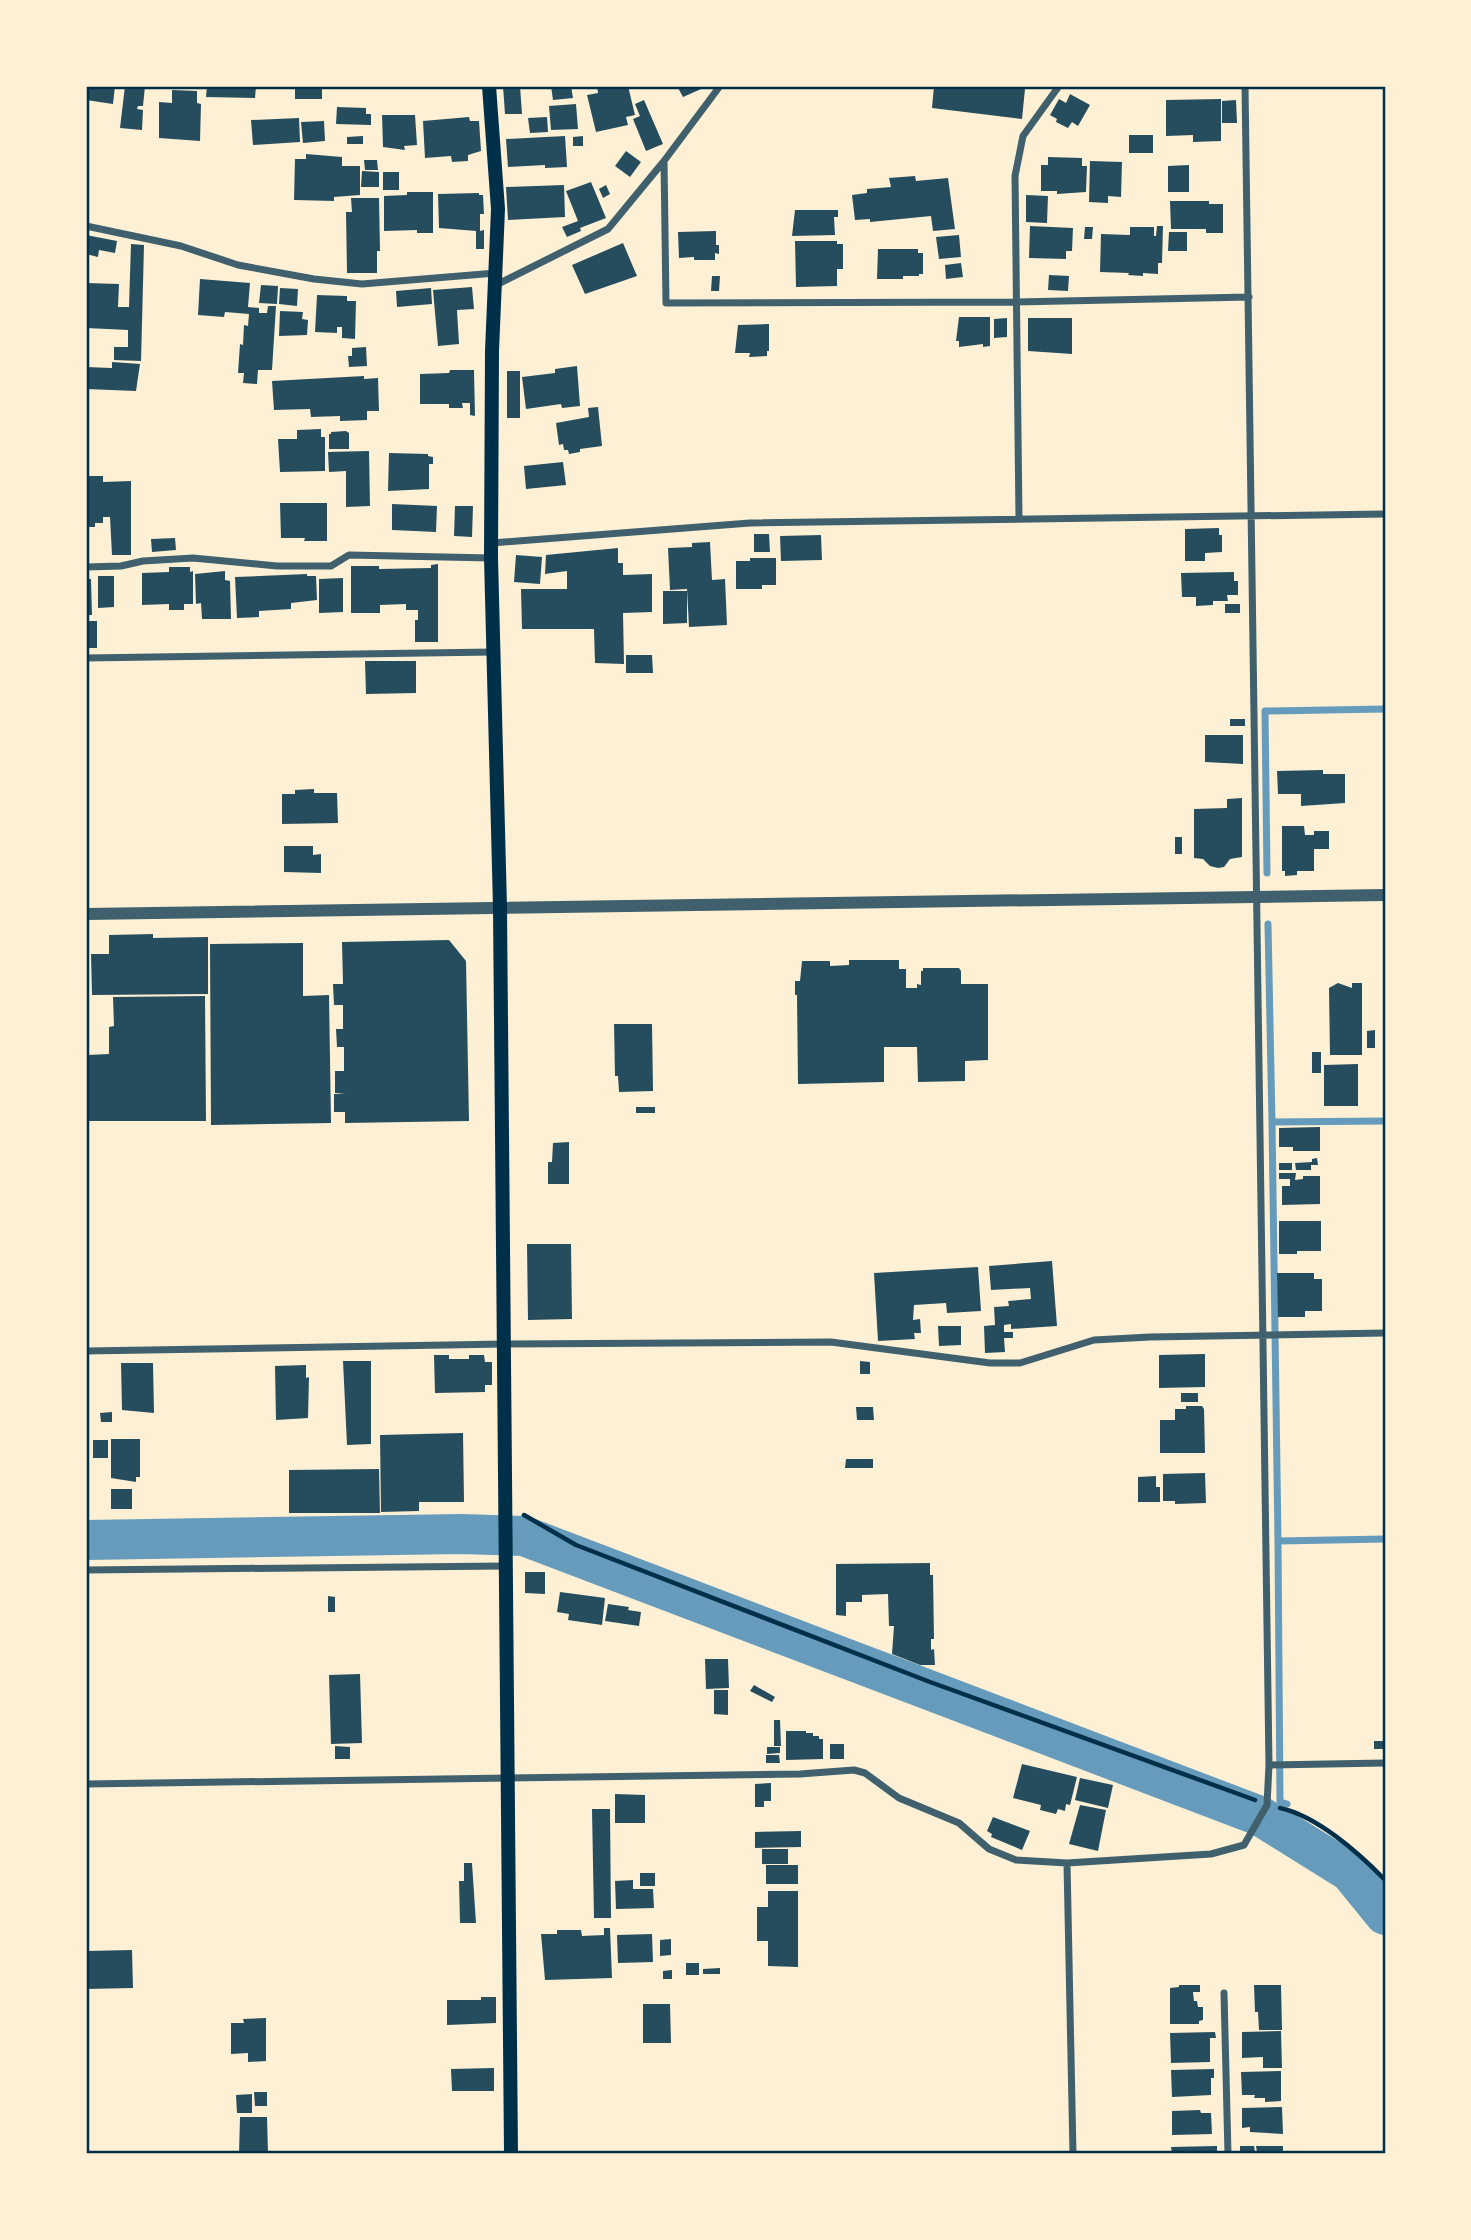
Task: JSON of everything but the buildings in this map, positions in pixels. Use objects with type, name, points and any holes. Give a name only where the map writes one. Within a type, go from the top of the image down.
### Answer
[{"type":"main road","points":[[489,86],[498,209],[492,351],[491,550],[505,1344],[504,1561],[511,2154]]},
{"type":"street","points":[[86,226],[181,246],[238,265],[314,279],[362,284],[495,279],[608,229],[664,162],[720,86]]},
{"type":"street","points":[[1019,518],[1015,176],[1023,136],[1059,86]]},
{"type":"street","points":[[86,1784],[800,1774],[854,1770],[865,1773],[899,1798],[959,1823],[989,1849],[1016,1860],[1067,1863],[1211,1854],[1244,1845],[1251,1837],[1266,1809],[1272,1765],[1261,1335],[1258,897],[1245,86]]},
{"type":"street","points":[[664,162],[666,303],[1016,302],[1250,297]]},
{"type":"street","points":[[86,567],[192,558],[277,566],[331,566],[349,555],[491,550],[750,523],[1385,514]]},
{"type":"street","points":[[86,658],[493,652]]},
{"type":"street","points":[[86,914],[1385,895]]},
{"type":"street","points":[[86,1351],[831,1342],[990,1363],[1020,1363],[1094,1340],[1385,1333]]},
{"type":"street","points":[[86,1570],[504,1561]]},
{"type":"street","points":[[1272,1765],[1385,1763]]},
{"type":"street","points":[[1067,1863],[1073,2154]]},
{"type":"street","points":[[1224,1993],[1228,2154]]},
{"type":"path","points":[[505,1511],[576,1545],[930,1682],[1266,1809],[1297,1812],[1365,1859],[1385,1880]]},
{"type":"waterway","points":[[1267,873],[1265,711],[1385,709]]},
{"type":"waterway","points":[[1268,924],[1272,1122]]},
{"type":"waterway","points":[[1278,1541],[1272,1122],[1385,1121]]},
{"type":"waterway","points":[[86,1540],[461,1534],[524,1536],[1260,1816],[1350,1872],[1385,1915]]},
{"type":"waterway","points":[[1287,1804],[1280,1802],[1278,1541],[1385,1539]]},
{"type":"waterway","points":[[1277,1827],[1282,1819]]}]
